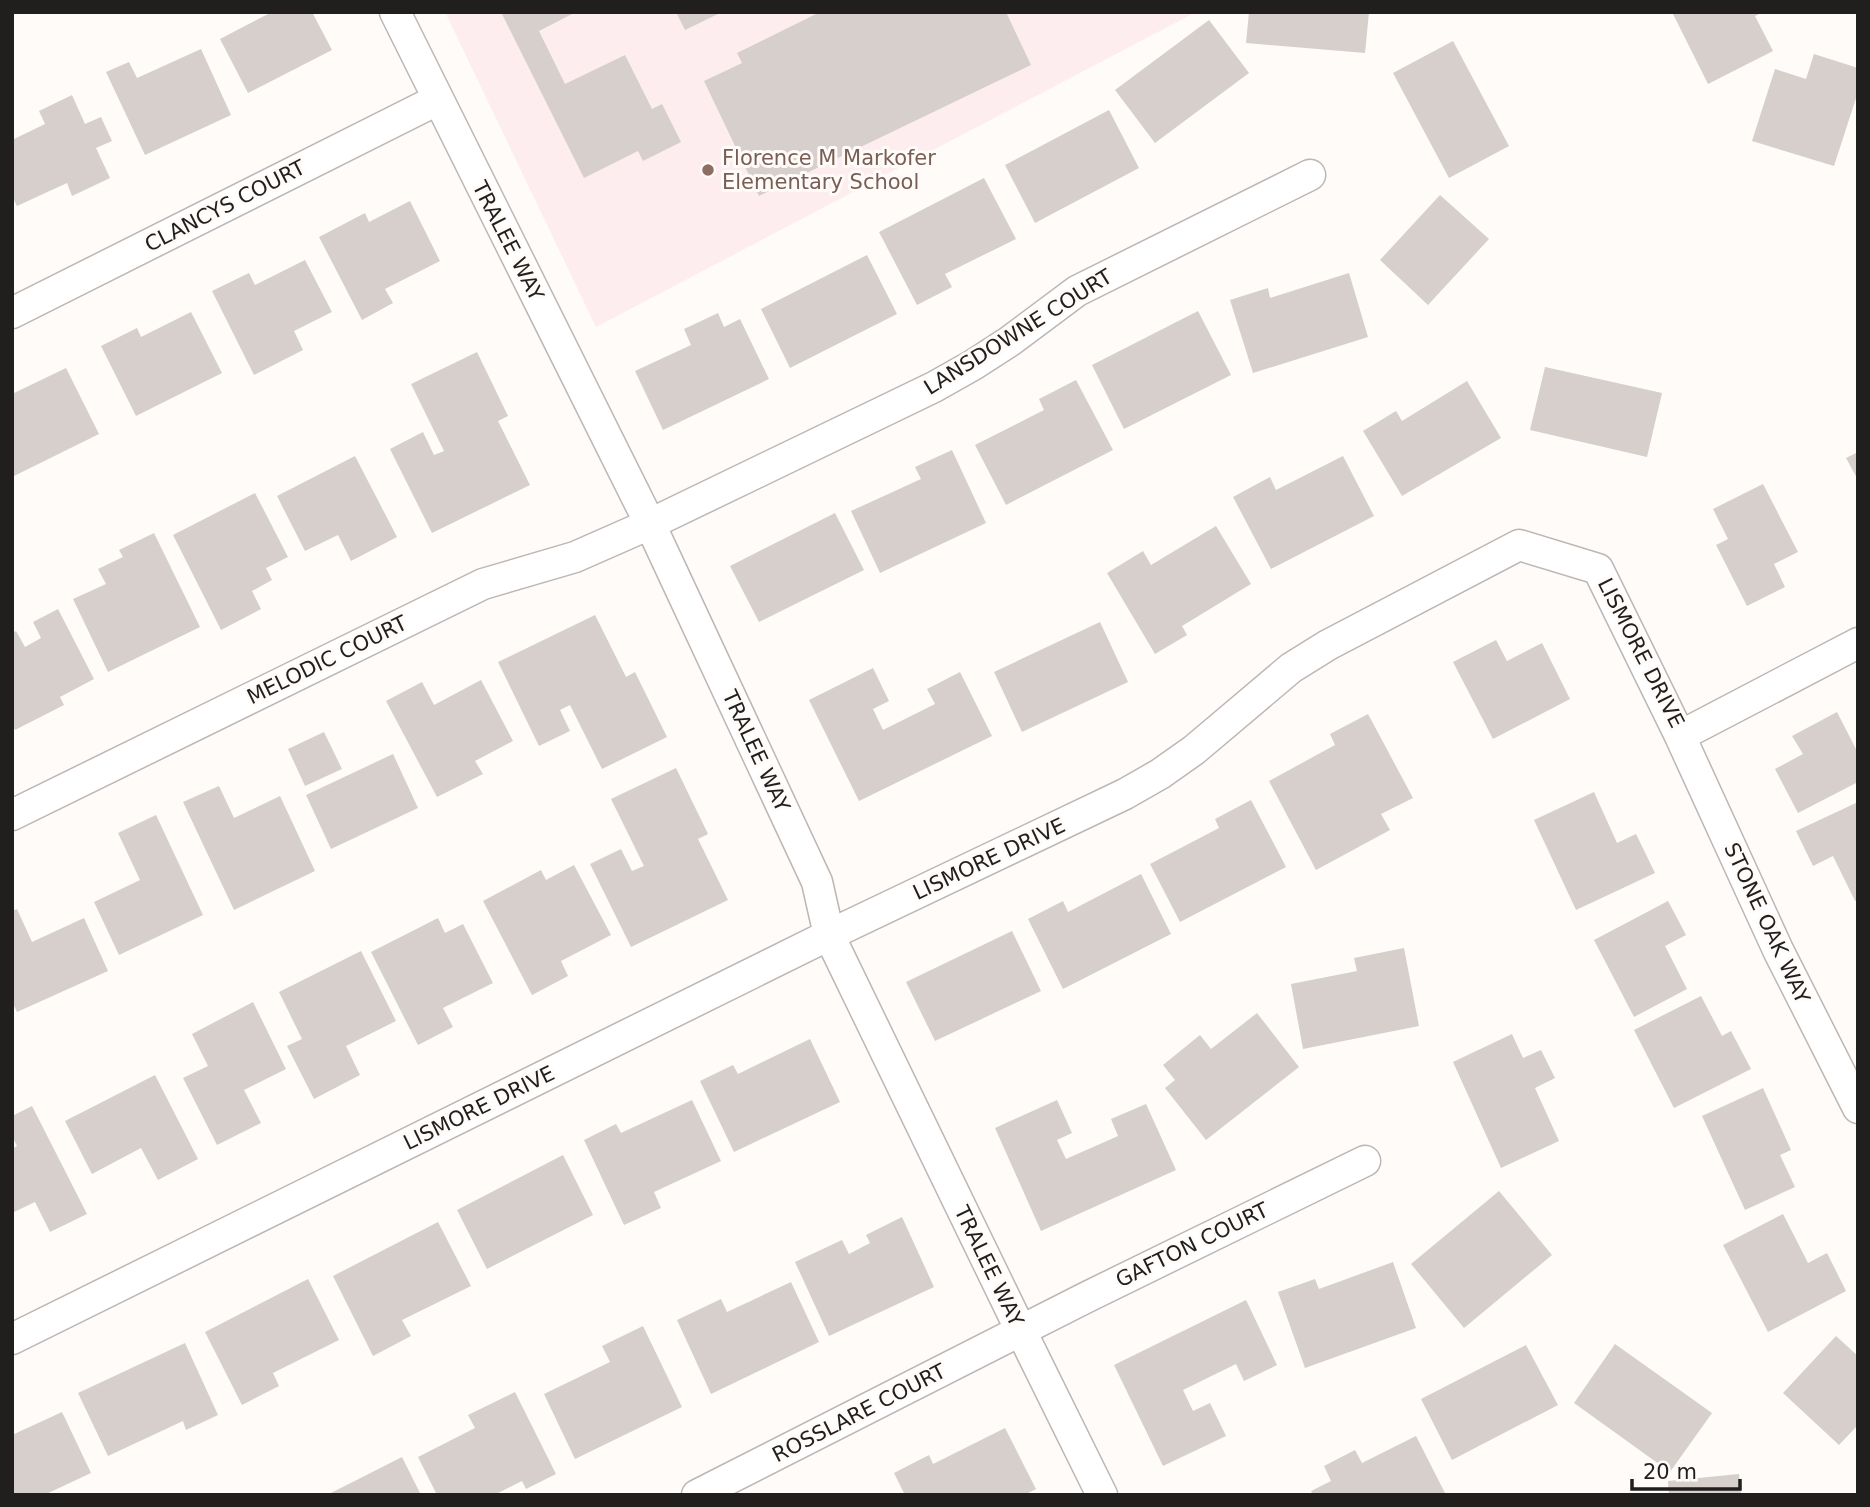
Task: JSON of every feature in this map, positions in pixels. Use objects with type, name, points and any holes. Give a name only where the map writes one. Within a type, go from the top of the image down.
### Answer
[{"type":"street","name":"TRALEE WAY","points":[[395,12],[650,524],[817,881],[829,934],[1102,1495]]},
{"type":"street","name":"CLANCYS COURT","points":[[12,313],[437,100]]},
{"type":"street","name":"LANSDOWNE COURT","points":[[650,524],[934,387],[1000,347],[1076,291],[1310,175]]},
{"type":"street","name":"MELODIC COURT","points":[[12,815],[483,584],[575,557],[650,524]]},
{"type":"street","name":"LISMORE DRIVE","points":[[12,1339],[829,934],[1125,794],[1194,751],[1292,668],[1328,645],[1519,545],[1598,569],[1680,736],[1858,643]]},
{"type":"street","name":"STONE OAK WAY","points":[[1680,736],[1778,950],[1858,1108]]},
{"type":"street","name":"GAFTON COURT","points":[[1021,1331],[1365,1161]]},
{"type":"street","name":"ROSSLARE COURT","points":[[697,1495],[1021,1331]]},
{"type":"shaded area","name":"Florence M Markofer Elementary School","points":[[445,12],[1196,12],[596,327]]},
{"type":"building","points":[[272,12],[312,12],[332,50],[248,93],[220,39]]},
{"type":"building","points":[[501,12],[576,12],[539,31],[565,84],[625,55],[652,109],[662,104],[681,142],[643,161],[638,151],[584,178]]},
{"type":"building","points":[[676,12],[722,12],[685,30]]},
{"type":"building","points":[[820,12],[1006,12],[1031,65],[759,196],[704,81],[742,63],[737,53]]},
{"type":"building","points":[[1249,12],[1369,12],[1365,53],[1246,43]]},
{"type":"building","points":[[1763,12],[1755,16],[1773,51],[1708,84],[1673,14]]},
{"type":"building","points":[[1209,20],[1249,73],[1155,143],[1115,90]]},
{"type":"building","points":[[1453,41],[1509,146],[1449,178],[1393,73]]},
{"type":"building","points":[[201,49],[231,115],[145,155],[106,72],[129,62],[137,78]]},
{"type":"building","points":[[1814,54],[1858,68],[1858,92],[1834,166],[1752,141],[1775,69],[1806,79]]},
{"type":"building","points":[[72,95],[85,124],[101,117],[112,141],[96,148],[110,178],[72,196],[67,183],[17,206],[12,196],[12,140],[45,124],[39,111]]},
{"type":"building","points":[[1109,110],[1139,168],[1035,223],[1005,165]]},
{"type":"building","points":[[984,178],[1016,239],[945,274],[952,287],[917,305],[879,232]]},
{"type":"building","points":[[1440,195],[1489,239],[1428,305],[1380,260]]},
{"type":"building","points":[[410,201],[440,261],[385,289],[393,303],[362,320],[319,237],[365,213],[369,222]]},
{"type":"building","points":[[867,255],[897,314],[790,368],[761,309]]},
{"type":"building","points":[[305,260],[332,312],[294,331],[303,350],[254,375],[212,291],[249,273],[255,285]]},
{"type":"building","points":[[1349,273],[1368,337],[1253,373],[1230,300],[1268,288],[1270,298]]},
{"type":"building","points":[[1198,311],[1231,375],[1124,429],[1092,365]]},
{"type":"building","points":[[191,312],[222,373],[136,416],[101,346],[137,328],[141,337]]},
{"type":"building","points":[[718,313],[724,327],[740,319],[769,379],[663,430],[635,371],[691,345],[684,329]]},
{"type":"building","points":[[477,352],[508,416],[498,421],[530,485],[432,533],[390,449],[423,432],[434,455],[444,451],[411,384]]},
{"type":"building","points":[[1545,367],[1662,393],[1647,457],[1530,430]]},
{"type":"building","points":[[66,368],[99,434],[12,477],[12,394]]},
{"type":"building","points":[[1076,380],[1113,450],[1006,505],[975,445],[1044,410],[1039,399]]},
{"type":"building","points":[[1467,381],[1501,438],[1402,496],[1363,431],[1396,411],[1402,421]]},
{"type":"building","points":[[952,450],[986,523],[880,573],[851,511],[921,479],[915,467]]},
{"type":"building","points":[[1858,452],[1858,480],[1846,458]]},
{"type":"building","points":[[355,456],[397,537],[351,561],[338,535],[305,551],[277,496]]},
{"type":"building","points":[[1343,456],[1374,516],[1271,569],[1233,497],[1270,477],[1276,490]]},
{"type":"building","points":[[1763,484],[1798,552],[1774,564],[1785,587],[1747,606],[1716,545],[1728,539],[1713,509]]},
{"type":"building","points":[[255,493],[288,557],[266,568],[272,580],[252,591],[261,609],[221,630],[173,535]]},
{"type":"building","points":[[835,513],[864,570],[759,622],[730,566]]},
{"type":"building","points":[[1216,526],[1251,584],[1182,626],[1187,635],[1155,654],[1107,573],[1143,551],[1151,565]]},
{"type":"building","points":[[154,533],[200,627],[108,672],[73,599],[106,584],[98,569],[123,557],[119,550]]},
{"type":"building","points":[[58,609],[94,679],[60,697],[64,705],[15,730],[12,724],[12,633],[16,631],[25,647],[41,638],[33,622]]},
{"type":"building","points":[[595,615],[626,677],[635,672],[667,737],[602,769],[570,705],[560,710],[570,731],[539,746],[498,662]]},
{"type":"building","points":[[1100,622],[1128,682],[1022,732],[994,672]]},
{"type":"building","points":[[1496,640],[1507,661],[1542,643],[1570,699],[1493,739],[1453,662]]},
{"type":"building","points":[[873,668],[889,701],[873,709],[883,730],[935,704],[927,689],[960,672],[992,736],[859,801],[809,700]]},
{"type":"building","points":[[481,680],[513,741],[475,761],[483,774],[437,797],[386,701],[422,682],[434,705]]},
{"type":"building","points":[[1837,712],[1858,753],[1858,782],[1798,813],[1775,769],[1803,754],[1792,736]]},
{"type":"building","points":[[1368,714],[1413,798],[1381,814],[1390,830],[1316,870],[1269,781],[1335,745],[1330,734]]},
{"type":"building","points":[[324,732],[342,769],[305,786],[288,749]]},
{"type":"building","points":[[393,754],[418,808],[331,849],[306,795]]},
{"type":"building","points":[[676,768],[708,834],[698,839],[728,900],[631,947],[590,864],[621,849],[632,871],[644,866],[611,799]]},
{"type":"building","points":[[219,786],[234,818],[280,796],[315,871],[234,910],[183,802]]},
{"type":"building","points":[[1594,792],[1617,843],[1636,834],[1655,873],[1576,910],[1534,820]]},
{"type":"building","points":[[1251,800],[1286,867],[1180,922],[1150,864],[1219,828],[1215,819]]},
{"type":"building","points":[[1858,802],[1858,900],[1855,901],[1833,856],[1813,866],[1796,831]]},
{"type":"building","points":[[156,815],[203,915],[119,955],[94,902],[140,880],[118,833]]},
{"type":"building","points":[[574,865],[611,935],[561,961],[568,976],[532,995],[483,901],[541,870],[546,880]]},
{"type":"building","points":[[1141,874],[1171,934],[1063,989],[1028,919],[1063,901],[1068,912]]},
{"type":"building","points":[[1668,901],[1686,935],[1665,946],[1687,989],[1634,1017],[1594,940]]},
{"type":"building","points":[[17,909],[32,942],[84,918],[108,971],[17,1012],[12,1001],[12,911]]},
{"type":"building","points":[[438,918],[445,933],[463,924],[493,983],[443,1008],[453,1027],[418,1045],[371,952]]},
{"type":"building","points":[[1012,931],[1041,991],[935,1041],[906,982]]},
{"type":"building","points":[[1404,948],[1419,1026],[1303,1049],[1291,984],[1357,971],[1354,958]]},
{"type":"building","points":[[361,951],[396,1021],[346,1046],[360,1075],[314,1099],[287,1046],[302,1039],[279,992]]},
{"type":"building","points":[[1701,996],[1722,1036],[1731,1031],[1751,1069],[1674,1108],[1634,1030]]},
{"type":"building","points":[[253,1002],[286,1069],[244,1090],[261,1123],[217,1145],[183,1078],[208,1066],[192,1034]]},
{"type":"building","points":[[1257,1013],[1299,1067],[1206,1140],[1165,1088],[1175,1080],[1163,1065],[1200,1035],[1211,1049]]},
{"type":"building","points":[[1512,1034],[1523,1058],[1541,1050],[1555,1078],[1535,1088],[1559,1141],[1501,1168],[1453,1062]]},
{"type":"building","points":[[810,1039],[840,1102],[734,1152],[700,1081],[733,1065],[738,1074]]},
{"type":"building","points":[[155,1075],[198,1159],[158,1180],[141,1148],[92,1174],[65,1121]]},
{"type":"building","points":[[1763,1088],[1791,1150],[1780,1155],[1795,1187],[1745,1210],[1702,1116]]},
{"type":"building","points":[[692,1100],[721,1161],[654,1192],[661,1208],[624,1225],[584,1140],[616,1124],[621,1133]]},
{"type":"building","points":[[1057,1100],[1072,1133],[1057,1140],[1066,1159],[1118,1136],[1111,1119],[1146,1104],[1176,1170],[1041,1231],[995,1128]]},
{"type":"building","points":[[32,1106],[87,1214],[50,1232],[35,1202],[12,1213],[12,1149],[17,1146],[12,1136],[12,1116]]},
{"type":"building","points":[[563,1155],[593,1215],[487,1269],[457,1210]]},
{"type":"building","points":[[1499,1191],[1552,1255],[1464,1328],[1411,1264]]},
{"type":"building","points":[[1783,1214],[1808,1263],[1827,1253],[1846,1291],[1768,1332],[1723,1245]]},
{"type":"building","points":[[902,1217],[934,1287],[829,1336],[795,1262],[842,1240],[849,1254],[870,1243],[866,1235]]},
{"type":"building","points":[[438,1222],[471,1286],[402,1320],[411,1336],[373,1356],[333,1276]]},
{"type":"building","points":[[1393,1262],[1416,1328],[1305,1368],[1278,1292],[1315,1279],[1319,1289]]},
{"type":"building","points":[[308,1279],[339,1340],[273,1373],[279,1386],[242,1405],[205,1332]]},
{"type":"building","points":[[791,1282],[819,1342],[711,1394],[677,1320],[721,1299],[727,1312]]},
{"type":"building","points":[[1246,1300],[1277,1365],[1244,1381],[1236,1364],[1183,1390],[1193,1411],[1210,1403],[1226,1436],[1163,1466],[1114,1365]]},
{"type":"building","points":[[643,1326],[682,1407],[575,1459],[544,1394],[610,1362],[602,1346]]},
{"type":"building","points":[[1836,1336],[1858,1356],[1858,1425],[1839,1445],[1783,1393]]},
{"type":"building","points":[[185,1343],[218,1415],[186,1430],[183,1421],[108,1456],[78,1393]]},
{"type":"building","points":[[1615,1344],[1712,1413],[1670,1472],[1574,1403]]},
{"type":"building","points":[[1526,1345],[1558,1405],[1452,1460],[1421,1399]]},
{"type":"building","points":[[515,1392],[556,1474],[526,1489],[522,1481],[494,1495],[437,1495],[418,1457],[475,1428],[468,1415]]},
{"type":"building","points":[[62,1412],[91,1473],[44,1495],[12,1495],[12,1435]]},
{"type":"building","points":[[1005,1428],[1036,1489],[1024,1495],[905,1495],[894,1473],[929,1455],[933,1464]]},
{"type":"building","points":[[1416,1436],[1446,1495],[1313,1495],[1311,1491],[1331,1481],[1324,1466],[1355,1450],[1362,1463]]},
{"type":"building","points":[[402,1457],[421,1495],[327,1495]]},
{"type":"building","points":[[1739,1474],[1741,1495],[1669,1495],[1668,1481]]},
{"type":"place","name":"Florence M Markofer Elementary School","points":[[708,170]]}]
